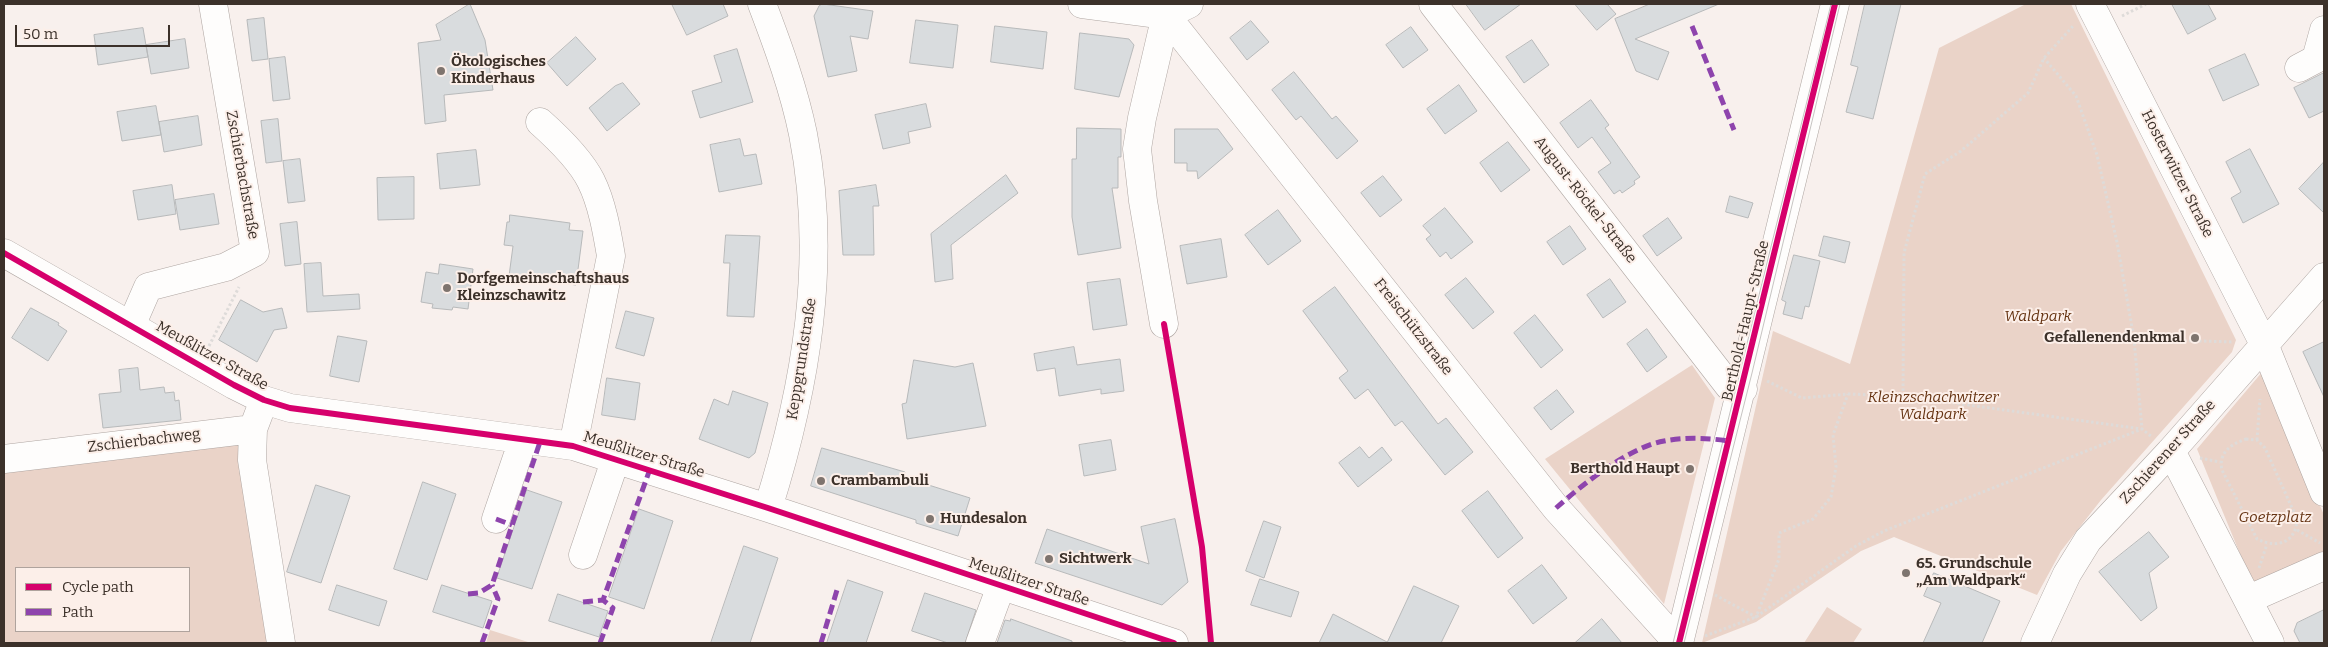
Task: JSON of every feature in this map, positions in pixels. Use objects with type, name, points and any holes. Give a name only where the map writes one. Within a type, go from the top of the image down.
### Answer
[{"type":"street","name":"Zschierbachstraße","points":[[131,326],[148,287],[226,267],[255,252],[213,4]]},
{"type":"street","name":"Keppgrundstraße","points":[[762,4],[774,36],[803,133],[814,232],[813,295],[807,350],[793,420],[768,508]]},
{"type":"street","points":[[1082,4],[1171,8],[1142,118],[1137,149],[1143,201],[1164,324]]},
{"type":"street","name":"August-Röckel-Straße","points":[[1433,4],[1729,386],[1756,385]]},
{"type":"street","name":"Berthold-Haupt-Straße","points":[[1687,641],[1695,585],[1756,385],[1835,4]]},
{"type":"street","name":"Hosterwitzer Straße","points":[[2091,5],[2264,344]]},
{"type":"street","name":"Freischützstraße","points":[[1171,8],[1556,508],[1687,641]]},
{"type":"street","points":[[2299,68],[2316,59],[2324,30]]},
{"type":"street","points":[[540,122],[560,140],[591,181],[606,225],[611,256],[573,446]]},
{"type":"street","name":"Meußlitzer Straße","points":[[4,253],[199,365],[264,400],[290,408],[573,446],[616,458],[1174,643]]},
{"type":"street","name":"Zschierener Straße","points":[[2035,643],[2067,574],[2088,540],[2171,451],[2324,276]]},
{"type":"street","points":[[2264,344],[2324,492]]},
{"type":"street","points":[[264,400],[253,429],[252,460],[281,643]]},
{"type":"street","name":"Zschierbachweg","points":[[4,459],[253,429]]},
{"type":"street","points":[[496,519],[523,440]]},
{"type":"street","points":[[2171,451],[2270,643]]},
{"type":"street","points":[[583,555],[616,458]]},
{"type":"street","points":[[2249,599],[2324,566]]},
{"type":"street","points":[[980,643],[1001,586]]},
{"type":"path","points":[[1902,396],[1904,253],[1925,174],[1961,151],[2028,93],[2044,58],[2091,5]]},
{"type":"path","points":[[2044,58],[2076,96],[2097,155],[2117,242],[2134,339],[2142,429]]},
{"type":"path","points":[[199,365],[251,264],[255,252]]},
{"type":"path","points":[[2134,339],[2264,344]]},
{"type":"path","points":[[1756,385],[1802,398],[1848,394],[1902,396],[2142,429],[2171,451]]},
{"type":"path","points":[[1756,617],[1779,559],[1779,533],[1813,519],[1831,497],[1836,467],[1833,435],[1848,394]]},
{"type":"path","points":[[1687,641],[1756,617],[1856,546],[1884,531],[2142,429]]},
{"type":"path","points":[[2246,439],[2257,440],[2265,448],[2298,519],[2297,530],[2292,538],[2277,544],[2267,544],[2257,539],[2220,462],[2224,453],[2234,444],[2246,439]]},
{"type":"path","points":[[2297,530],[2324,545]]},
{"type":"path","points":[[1695,585],[1756,617]]},
{"type":"green space","name":"Waldpark","points":[[2026,4],[2071,4],[2236,340],[2232,352],[2101,500],[2061,551],[2037,595],[1894,537],[1861,551],[1756,622],[1702,643],[1773,331],[1850,364],[1939,48]]},
{"type":"green space","points":[[1692,365],[1715,398],[1664,604],[1545,459]]},
{"type":"green space","name":"Goetzplatz","points":[[2263,371],[2324,515],[2324,557],[2254,588],[2197,449]]},
{"type":"green space","points":[[241,436],[273,643],[4,643],[4,465]]},
{"type":"green space","points":[[1827,607],[1862,629],[1853,643],[1804,643]]},
{"type":"green space","points":[[490,630],[528,642],[533,643],[486,643]]},
{"type":"building","points":[[470,4],[485,40],[493,90],[444,95],[446,121],[425,124],[418,43],[441,40],[436,25]]},
{"type":"building","points":[[672,4],[723,4],[728,16],[687,35]]},
{"type":"building","points":[[823,4],[873,11],[868,39],[850,36],[857,71],[828,77],[814,16],[819,6]]},
{"type":"building","points":[[1466,4],[1521,4],[1485,30]]},
{"type":"building","points":[[1575,4],[1607,4],[1616,14],[1597,30]]},
{"type":"building","points":[[1650,4],[1719,4],[1635,39],[1669,52],[1658,80],[1636,71],[1615,19]]},
{"type":"building","points":[[1865,4],[1901,4],[1873,119],[1846,112],[1858,67],[1851,65]]},
{"type":"building","points":[[2172,4],[2208,4],[2216,19],[2188,34]]},
{"type":"building","points":[[264,18],[268,59],[252,61],[247,20]]},
{"type":"building","points":[[916,20],[958,25],[953,68],[910,63]]},
{"type":"building","points":[[1251,21],[1269,42],[1247,60],[1230,38]]},
{"type":"building","points":[[995,26],[1047,32],[1043,69],[991,62]]},
{"type":"building","points":[[1411,27],[1428,50],[1403,68],[1386,45]]},
{"type":"building","points":[[143,28],[148,57],[98,65],[94,35]]},
{"type":"building","points":[[1080,33],[1129,39],[1134,45],[1119,97],[1075,89]]},
{"type":"building","points":[[576,37],[596,59],[567,86],[547,63]]},
{"type":"building","points":[[185,39],[189,68],[151,74],[146,45]]},
{"type":"building","points":[[1532,40],[1549,65],[1524,83],[1506,57]]},
{"type":"building","points":[[737,49],[753,102],[700,118],[692,91],[722,82],[714,56]]},
{"type":"building","points":[[2245,54],[2259,85],[2223,101],[2209,70]]},
{"type":"building","points":[[285,57],[290,99],[273,101],[269,59]]},
{"type":"building","points":[[1294,72],[1332,119],[1336,116],[1358,141],[1337,159],[1301,116],[1296,120],[1272,90]]},
{"type":"building","points":[[2324,73],[2324,111],[2309,118],[2294,88]]},
{"type":"building","points":[[623,83],[640,104],[607,131],[589,108],[615,86]]},
{"type":"building","points":[[1459,85],[1477,111],[1445,134],[1427,109]]},
{"type":"building","points":[[1591,100],[1609,125],[1605,128],[1640,177],[1634,181],[1635,184],[1622,193],[1620,190],[1614,194],[1598,172],[1611,163],[1592,137],[1578,148],[1560,123]]},
{"type":"building","points":[[926,104],[931,127],[908,132],[910,143],[883,149],[875,115]]},
{"type":"building","points":[[156,106],[161,135],[122,141],[117,112]]},
{"type":"building","points":[[198,116],[202,145],[164,152],[159,122]]},
{"type":"building","points":[[278,119],[282,161],[266,163],[261,121]]},
{"type":"building","points":[[1077,128],[1121,129],[1121,157],[1118,157],[1118,188],[1112,188],[1121,248],[1078,255],[1072,217],[1072,159],[1076,159]]},
{"type":"building","points":[[1175,129],[1218,129],[1233,149],[1198,179],[1197,171],[1187,171],[1187,163],[1175,163]]},
{"type":"building","points":[[740,139],[744,156],[756,154],[762,184],[719,192],[710,145]]},
{"type":"building","points":[[1508,142],[1530,170],[1501,192],[1480,163]]},
{"type":"building","points":[[2250,149],[2279,204],[2243,223],[2231,198],[2241,192],[2226,162]]},
{"type":"building","points":[[476,150],[480,185],[440,189],[437,154]]},
{"type":"building","points":[[300,159],[305,201],[288,203],[283,161]]},
{"type":"building","points":[[2324,162],[2324,213],[2299,189]]},
{"type":"building","points":[[1006,175],[1018,193],[951,245],[953,279],[935,282],[931,234]]},
{"type":"building","points":[[1383,176],[1402,200],[1380,217],[1361,193]]},
{"type":"building","points":[[414,177],[414,219],[378,220],[377,178]]},
{"type":"building","points":[[172,185],[176,214],[138,220],[133,191]]},
{"type":"building","points":[[876,185],[879,206],[873,206],[874,255],[843,255],[839,191]]},
{"type":"building","points":[[214,194],[219,224],[180,230],[175,200]]},
{"type":"building","points":[[1730,196],[1753,203],[1748,218],[1726,212]]},
{"type":"building","points":[[1445,208],[1473,242],[1451,259],[1446,252],[1440,257],[1426,239],[1431,235],[1423,226]]},
{"type":"building","points":[[1278,210],[1301,241],[1268,265],[1245,235]]},
{"type":"building","points":[[510,215],[570,223],[569,230],[583,231],[576,285],[509,276],[513,246],[504,245],[507,222],[509,222]]},
{"type":"building","points":[[1668,218],[1682,238],[1657,256],[1643,236]]},
{"type":"building","points":[[297,222],[301,264],[285,266],[280,224]]},
{"type":"building","points":[[1570,226],[1586,249],[1563,265],[1547,242]]},
{"type":"building","points":[[726,235],[760,236],[754,317],[727,316],[730,263],[724,263]]},
{"type":"building","points":[[1824,236],[1850,242],[1845,263],[1819,256]]},
{"type":"building","points":[[1221,239],[1227,277],[1187,284],[1180,246]]},
{"type":"building","points":[[1794,255],[1820,261],[1809,307],[1805,306],[1802,319],[1783,314],[1786,302],[1782,300]]},
{"type":"building","points":[[321,263],[323,296],[359,294],[360,309],[307,312],[304,264]]},
{"type":"building","name":"Dorfgemeinschaftshaus Kleinzschawitz","points":[[440,264],[473,269],[468,309],[453,307],[452,310],[432,308],[433,304],[421,302],[426,272],[438,274]]},
{"type":"building","points":[[1466,278],[1494,312],[1473,329],[1445,295]]},
{"type":"building","points":[[1120,279],[1127,325],[1093,330],[1087,283]]},
{"type":"building","points":[[1610,279],[1626,302],[1603,318],[1587,295]]},
{"type":"building","points":[[1335,287],[1438,424],[1446,418],[1473,452],[1445,475],[1402,421],[1395,426],[1368,389],[1355,399],[1339,378],[1348,371],[1303,311]]},
{"type":"building","points":[[241,300],[263,312],[282,308],[287,328],[274,330],[257,362],[219,340]]},
{"type":"building","points":[[31,308],[59,323],[58,325],[67,331],[48,361],[12,338]]},
{"type":"building","points":[[626,311],[654,318],[644,356],[616,348]]},
{"type":"building","points":[[1535,315],[1563,350],[1541,368],[1514,333]]},
{"type":"building","points":[[1647,329],[1667,357],[1647,372],[1627,344]]},
{"type":"building","points":[[338,336],[367,341],[359,382],[330,376]]},
{"type":"building","points":[[2324,342],[2324,397],[2303,352]]},
{"type":"building","points":[[1074,347],[1077,365],[1120,359],[1124,391],[1101,394],[1101,389],[1059,396],[1055,368],[1037,371],[1034,354]]},
{"type":"building","points":[[914,360],[955,367],[973,363],[986,426],[907,439],[902,404],[906,403]]},
{"type":"building","points":[[138,368],[140,390],[164,387],[165,393],[174,392],[175,401],[179,400],[181,420],[103,428],[99,394],[121,392],[119,370]]},
{"type":"building","points":[[607,378],[640,383],[635,420],[602,415]]},
{"type":"building","points":[[1557,390],[1574,412],[1551,430],[1534,408]]},
{"type":"building","points":[[733,391],[768,403],[755,453],[749,458],[699,439],[714,399],[728,405]]},
{"type":"building","points":[[1111,440],[1116,470],[1084,476],[1079,445]]},
{"type":"building","points":[[1360,447],[1369,458],[1382,447],[1392,460],[1358,487],[1339,463]]},
{"type":"building","points":[[822,448],[905,472],[903,477],[970,498],[958,536],[916,523],[916,520],[811,486]]},
{"type":"building","points":[[423,482],[456,494],[427,580],[394,569]]},
{"type":"building","points":[[316,485],[350,496],[321,583],[287,572]]},
{"type":"building","points":[[527,490],[562,502],[532,589],[497,578]]},
{"type":"building","points":[[1488,491],[1523,538],[1498,558],[1462,511]]},
{"type":"building","points":[[639,509],[673,521],[644,609],[609,597]]},
{"type":"building","points":[[1175,519],[1188,582],[1162,605],[1035,563],[1047,529],[1149,564],[1141,527]]},
{"type":"building","points":[[1264,521],[1281,527],[1264,578],[1246,571]]},
{"type":"building","points":[[2149,532],[2169,557],[2149,573],[2157,608],[2141,621],[2099,572]]},
{"type":"building","points":[[744,546],[778,558],[750,643],[711,643]]},
{"type":"building","points":[[1542,565],[1567,598],[1533,624],[1508,591]]},
{"type":"building","name":"65. Grundschule „Am Waldpark“","points":[[1934,573],[2000,601],[1982,643],[1923,643],[1941,603],[1924,596]]},
{"type":"building","points":[[1260,579],[1299,592],[1291,617],[1251,605]]},
{"type":"building","points":[[848,580],[883,592],[866,643],[827,643]]},
{"type":"building","points":[[337,585],[387,601],[379,626],[329,610]]},
{"type":"building","points":[[442,585],[492,601],[483,628],[433,612]]},
{"type":"building","points":[[1414,586],[1459,606],[1441,643],[1319,643],[1333,614],[1387,642]]},
{"type":"building","points":[[925,593],[976,610],[965,643],[948,643],[912,631]]},
{"type":"building","points":[[558,594],[608,611],[599,637],[549,621]]},
{"type":"building","points":[[2324,610],[2324,643],[2300,643],[2294,631],[2297,623]]},
{"type":"building","points":[[1011,619],[1072,641],[1072,643],[997,643],[1005,620],[1010,621]]},
{"type":"building","points":[[1602,619],[1622,643],[1575,643]]},
{"type":"tram line","points":[[1673,643],[1831,4]]},
{"type":"tram line","points":[[1684,643],[1752,373],[1840,4]]},
{"type":"marked path","points":[[1692,26],[1734,130]]},
{"type":"marked path","points":[[1556,508],[1607,468],[1650,445],[1688,438],[1729,441]]},
{"type":"marked path","points":[[468,594],[479,593],[492,585],[540,442]]},
{"type":"marked path","points":[[583,602],[603,600],[650,469]]},
{"type":"marked path","points":[[496,519],[512,525]]},
{"type":"marked path","points":[[482,643],[498,599],[492,585]]},
{"type":"marked path","points":[[821,643],[837,590]]},
{"type":"marked path","points":[[600,643],[613,608],[603,600]]},
{"type":"cycle path","points":[[1679,643],[1835,4]]},
{"type":"cycle path","points":[[4,253],[234,385],[264,400],[290,408],[573,446],[768,508],[1174,643]]},
{"type":"cycle path","points":[[1164,324],[1202,547],[1211,643]]},
{"type":"place","name":"Ökologisches Kinderhaus","points":[[441,71]]},
{"type":"place","name":"Dorfgemeinschaftshaus Kleinzschawitz","points":[[447,288]]},
{"type":"place","name":"Gefallenendenkmal","points":[[2195,338]]},
{"type":"place","name":"Berthold Haupt","points":[[1690,469]]},
{"type":"place","name":"Crambambuli","points":[[821,481]]},
{"type":"place","name":"Hundesalon","points":[[930,519]]},
{"type":"place","name":"Sichtwerk","points":[[1049,559]]},
{"type":"place","name":"65. Grundschule „Am Waldpark“","points":[[1906,573]]},
{"type":"park label","name":"Kleinzschachwitzer Waldpark","points":[[1933,406]]}]
